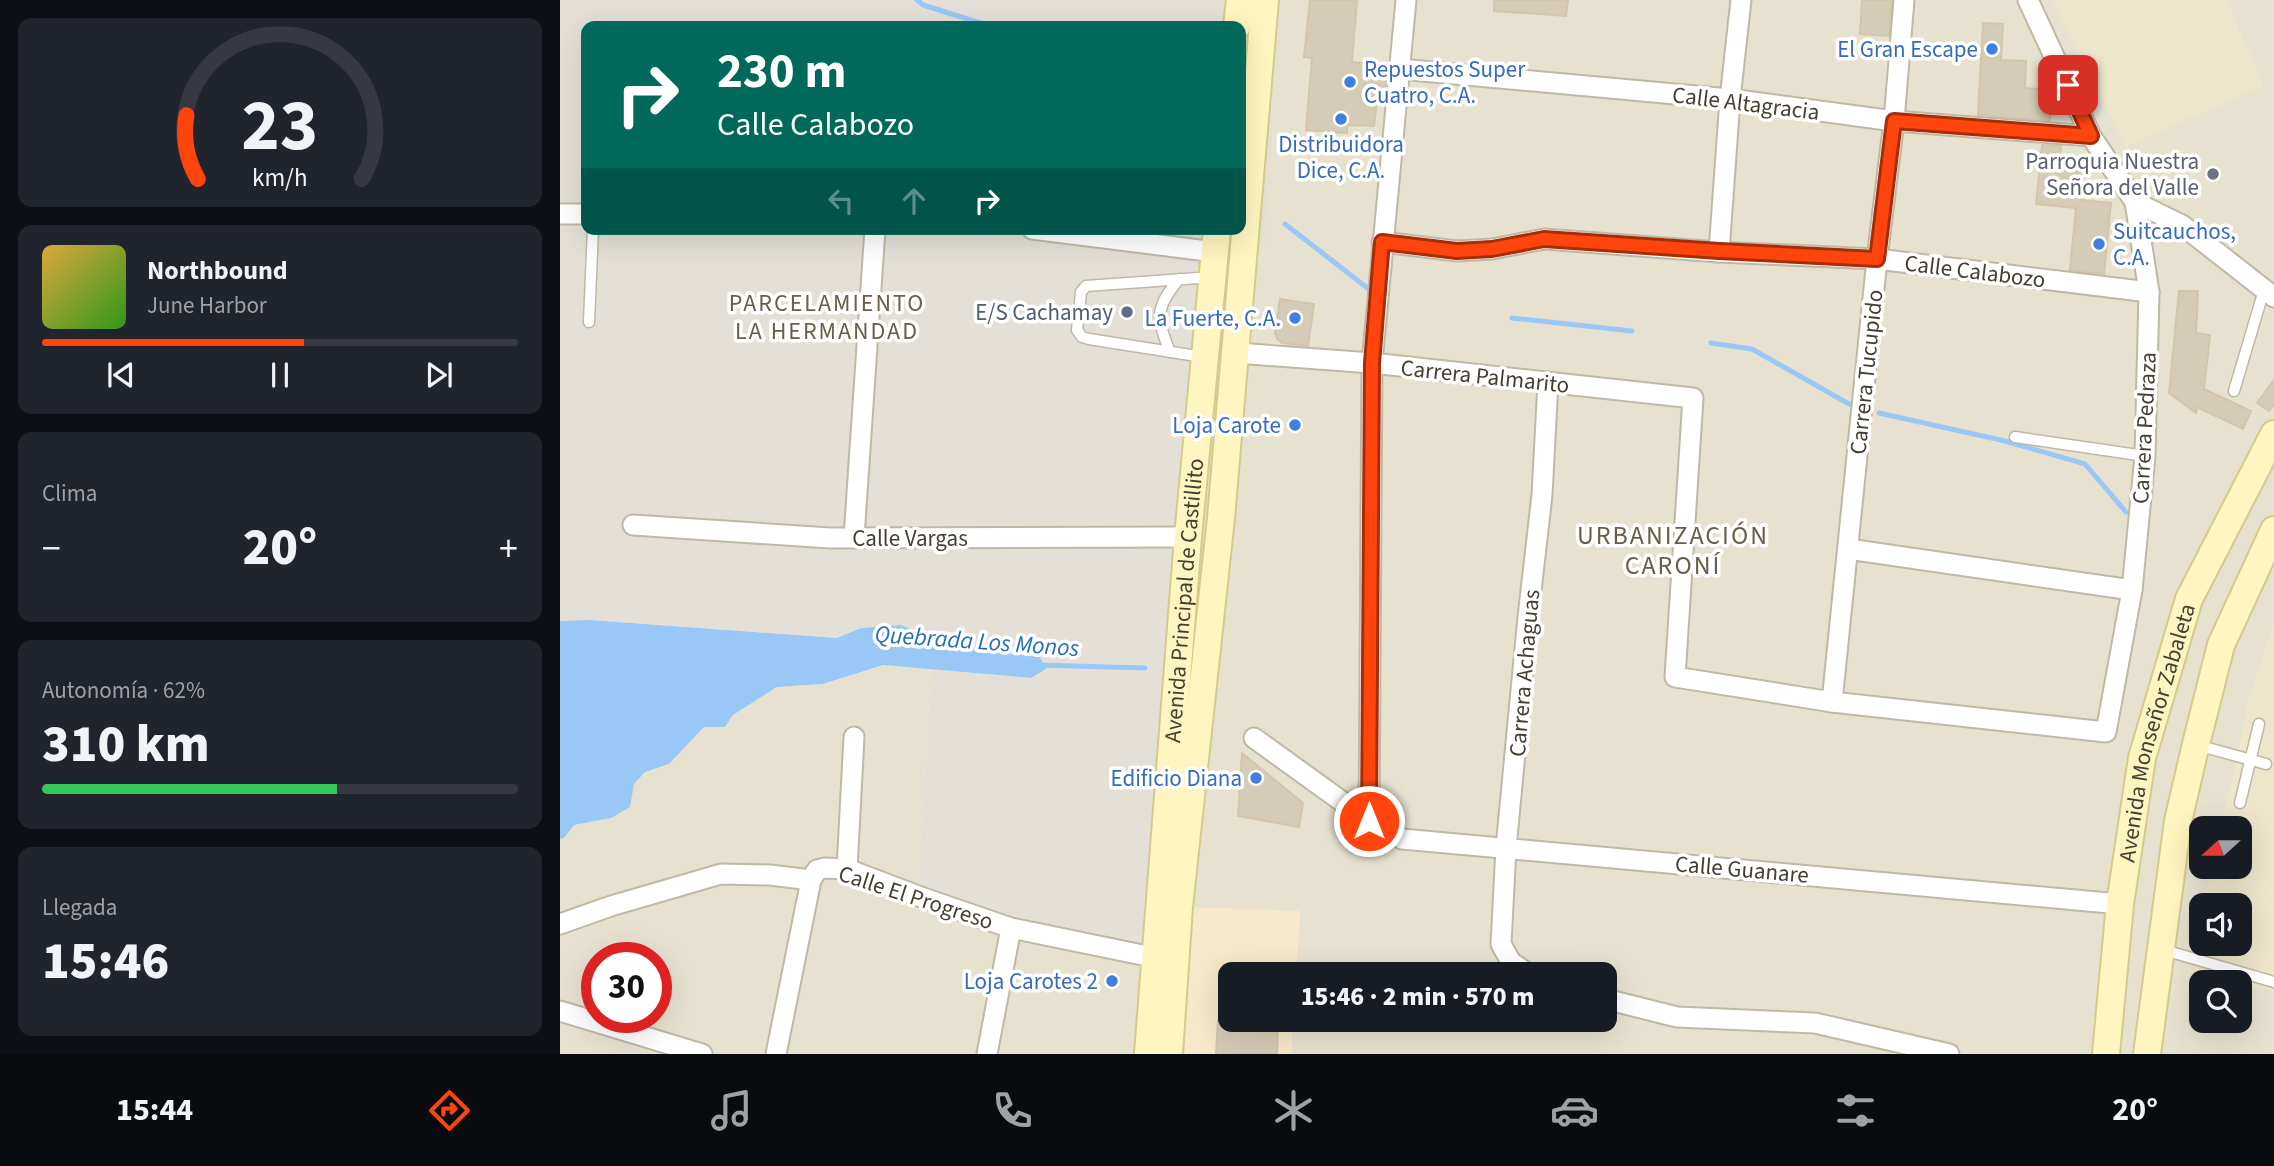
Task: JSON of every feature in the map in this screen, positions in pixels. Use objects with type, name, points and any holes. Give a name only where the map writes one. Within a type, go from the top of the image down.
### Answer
[{"type":"main road","points":[[1238,21],[1240,0]]},
{"type":"main road","name":"Avenida Principal de Castillito","points":[[1246,231],[1265,0]]},
{"type":"main road","name":"Avenida Principal de Castillito","points":[[1169,1054],[1179,907],[1219,532],[1246,235]]},
{"type":"main road","name":"Avenida Principal de Castillito","points":[[1148,1054],[1188,537],[1215,253]]},
{"type":"main road","name":"Avenida Monseñor Zabaleta","points":[[2106,1054],[2120,904],[2142,758],[2189,598],[2274,434]]},
{"type":"main road","name":"Avenida Monseñor Zabaleta","points":[[2147,1054],[2178,821],[2196,744],[2221,645],[2274,530]]},
{"type":"street","points":[[1369,821],[1372,363],[1406,0]]},
{"type":"street","points":[[1719,251],[1730,99],[1741,0]]},
{"type":"street","name":"Carrera Tucupido","points":[[1832,702],[1905,0]]},
{"type":"street","name":"Carrera Pedraza","points":[[1832,702],[2106,732],[2132,590],[2145,456],[2149,292],[2135,202],[2091,136],[2028,0]]},
{"type":"street","name":"Calle Altagracia","points":[[1400,69],[1730,99],[1894,121],[2091,136]]},
{"type":"street","points":[[2135,202],[2182,225],[2269,293]]},
{"type":"street","points":[[560,214],[581,214]]},
{"type":"street","points":[[854,537],[875,235]]},
{"type":"street","points":[[1077,235],[1215,253]]},
{"type":"street","name":"Calle Calabozo","points":[[1382,242],[1457,251],[1492,249],[1544,239],[1877,259],[2149,292]]},
{"type":"street","name":"Carrera Palmarito","points":[[1236,353],[1372,363],[1693,398],[1675,677],[1832,702]]},
{"type":"street","name":"Carrera Achaguas","points":[[1511,962],[1501,944],[1506,848],[1542,495],[1548,382]]},
{"type":"street","name":"Calle Vargas","points":[[633,525],[830,538],[1188,537]]},
{"type":"street","points":[[1848,549],[2132,590]]},
{"type":"street","points":[[846,869],[855,737]]},
{"type":"street","name":"Calle Guanare","points":[[1254,738],[1369,821],[1402,839],[2120,904]]},
{"type":"street","name":"Calle El Progreso","points":[[560,924],[721,874],[770,875],[811,880],[820,869],[846,869],[1012,928],[1157,958]]},
{"type":"street","points":[[776,1054],[811,880]]},
{"type":"street","points":[[987,1054],[1012,928]]},
{"type":"street","points":[[1617,1002],[1677,1017],[1815,1023],[1949,1054]]},
{"type":"street","points":[[560,1011],[702,1054]]},
{"type":"lane","points":[[589,323],[593,235]]},
{"type":"lane","points":[[1170,352],[1158,316],[1164,297],[1179,279],[1215,253]]},
{"type":"lane","points":[[1179,279],[1086,286],[1081,292],[1077,330],[1082,337],[1205,358]]},
{"type":"lane","points":[[2234,391],[2269,293]]},
{"type":"lane","points":[[2015,437],[2145,456]]},
{"type":"lane","points":[[2240,803],[2259,724]]},
{"type":"lane","points":[[2196,744],[2266,764]]},
{"type":"lane","points":[[2160,949],[2274,982]]},
{"type":"shaded area","points":[[560,0],[1242,0],[1240,21],[581,21],[581,235],[1219,235],[1157,956],[917,895],[931,669],[1031,678],[1040,657],[960,649],[901,625],[861,628],[837,638],[590,620],[560,621]]},
{"type":"shaded area","points":[[1242,0],[2274,0],[2274,1054],[1291,1054],[1292,1032],[1617,1032],[1617,962],[1297,962],[1300,912],[1180,907],[1169,1054],[560,1054],[560,839],[564,838],[574,825],[611,818],[645,772],[669,764],[704,727],[725,727],[733,715],[777,687],[823,684],[883,665],[931,669],[917,895],[1015,927],[1218,235],[1246,235],[1246,21],[1242,21]]},
{"type":"shaded area","points":[[2053,0],[2226,0],[2264,86],[2126,146]]},
{"type":"shaded area","points":[[2274,621],[2274,991],[2252,986],[2252,970],[2188,971],[2191,956],[2252,956],[2252,893],[2206,893],[2209,879],[2252,879],[2252,816],[2224,816],[2248,703]]},
{"type":"shaded area","points":[[1179,907],[1300,911],[1297,962],[1218,962],[1218,1032],[1292,1032],[1291,1054],[1169,1054]]},
{"type":"water","points":[[590,620],[837,638],[861,628],[901,625],[960,649],[1040,657],[1046,669],[1031,678],[883,665],[823,684],[777,687],[733,715],[725,727],[704,727],[669,764],[645,772],[634,784],[630,807],[611,818],[574,825],[564,838],[560,839],[560,621]]},
{"type":"building","points":[[1310,0],[1357,0],[1352,62],[1388,66],[1384,100],[1377,100],[1374,126],[1347,125],[1347,133],[1306,130],[1312,58],[1304,57]]},
{"type":"building","points":[[1494,0],[1568,0],[1566,16],[1494,11]]},
{"type":"building","points":[[1862,0],[1892,0],[1889,36],[1860,34]]},
{"type":"building","points":[[1983,23],[2003,24],[2001,60],[2026,61],[2025,88],[2052,90],[2050,121],[1978,115]]},
{"type":"building","points":[[2042,145],[2061,146],[2059,169],[2084,172],[2081,200],[2111,203],[2104,274],[2070,270],[2076,208],[2036,204]]},
{"type":"building","points":[[2179,291],[2198,291],[2196,333],[2210,335],[2204,389],[2251,411],[2243,429],[2197,407],[2196,413],[2169,393]]},
{"type":"building","name":"La Fuerte, C.A.","points":[[1280,299],[1314,304],[1308,346],[1282,343],[1277,339],[1275,332]]},
{"type":"building","points":[[2274,380],[2274,404],[2269,411],[2257,403]]},
{"type":"building","name":"Edificio Diana","points":[[1242,753],[1303,803],[1299,827],[1238,816]]},
{"type":"building","points":[[1218,1020],[1218,1032],[1278,1032],[1277,1054],[1216,1054]]},
{"type":"waterway","points":[[917,0],[923,5],[974,21]]},
{"type":"waterway","points":[[1285,224],[1370,290]]},
{"type":"waterway","points":[[1512,318],[1632,331]]},
{"type":"waterway","points":[[1711,343],[1752,349],[1849,404]]},
{"type":"waterway","points":[[1879,413],[2005,441],[2085,464],[2126,512]]},
{"type":"waterway","name":"Quebrada Los Monos","points":[[1037,665],[1145,668]]},
{"type":"place","name":"El Gran Escape","points":[[1992,49]]},
{"type":"place","name":"Repuestos Super Cuatro, C.A.","points":[[1350,82]]},
{"type":"place","name":"Distribuidora Dice, C.A.","points":[[1341,119]]},
{"type":"place","name":"Parroquia Nuestra Señora del Valle","points":[[2213,174]]},
{"type":"place","name":"Suitcauchos, C.A.","points":[[2099,244]]},
{"type":"place","name":"E/S Cachamay","points":[[1127,312]]},
{"type":"place","name":"La Fuerte, C.A.","points":[[1295,318]]},
{"type":"place","name":"Loja Carote","points":[[1295,425]]},
{"type":"place","name":"Edificio Diana","points":[[1256,778]]},
{"type":"place","name":"Loja Carotes 2","points":[[1112,981]]},
{"type":"district","name":"PARCELAMIENTO LA HERMANDAD","points":[[827,317]]},
{"type":"district","name":"URBANIZACIÓN CARONÍ","points":[[1673,550]]},
{"type":"route","points":[[1369,821],[1372,363],[1382,242],[1457,251],[1492,249],[1544,239],[1877,259],[1894,121],[2091,136],[2068,85]]}]
